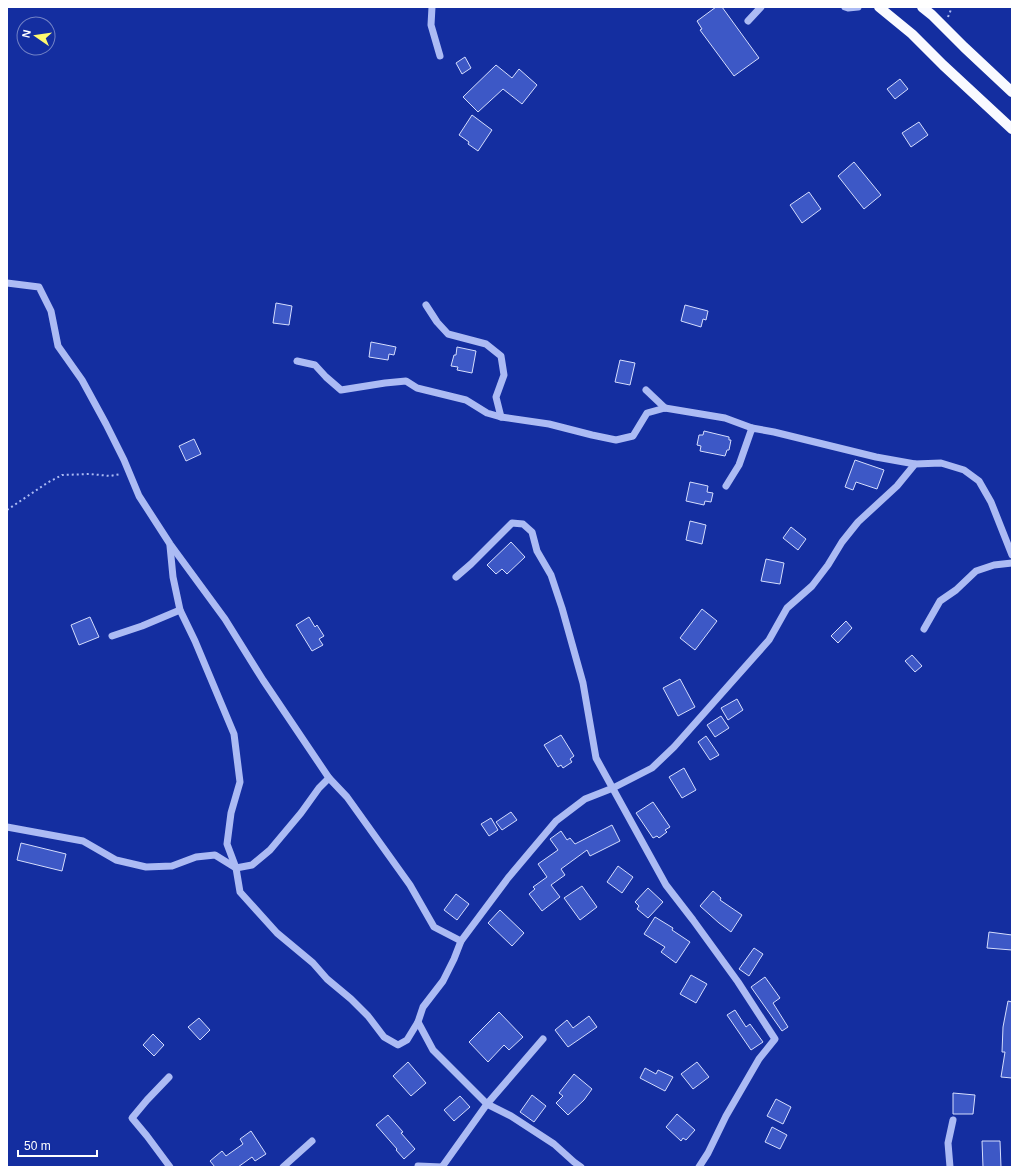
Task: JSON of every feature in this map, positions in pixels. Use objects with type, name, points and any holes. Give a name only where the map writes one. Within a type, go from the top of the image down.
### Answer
[{"type":"main road","points":[[879,7],[912,34],[1012,130]]},
{"type":"main road","points":[[922,7],[1012,92]]},
{"type":"street","points":[[432,7],[431,25],[440,56]]},
{"type":"street","points":[[748,21],[761,7]]},
{"type":"street","points":[[845,7],[858,7]]},
{"type":"street","points":[[7,283],[39,287],[51,311],[58,346],[82,380],[106,424],[139,496],[170,544],[225,619],[263,680],[329,778],[347,797],[410,886],[434,927],[460,942]]},
{"type":"street","points":[[426,305],[437,322],[448,334],[486,344],[501,356],[504,375],[496,397],[501,417]]},
{"type":"street","points":[[297,361],[315,365],[341,390],[406,381],[417,388],[466,400],[487,413],[501,417],[549,424],[616,440],[633,436],[648,413],[665,408],[725,418],[752,428],[876,457],[915,464],[940,463],[964,470],[979,481],[991,502],[1012,555]]},
{"type":"street","points":[[646,390],[665,408]]},
{"type":"street","points":[[726,486],[739,465],[752,428]]},
{"type":"street","points":[[170,544],[173,577],[180,610],[195,641],[234,734],[240,782],[231,813],[227,844],[236,868],[240,892],[277,933],[313,963],[327,979],[351,999],[368,1016],[384,1037],[398,1045],[407,1040],[418,1022],[423,1007],[443,981],[454,959],[460,942],[508,878],[556,821],[585,799],[613,788],[652,768],[674,747],[769,640],[787,608],[812,586],[828,565],[842,542],[858,522],[897,486],[915,464]]},
{"type":"street","points":[[456,577],[512,523],[523,524],[532,532],[537,551],[551,575],[584,683],[596,758],[666,885],[738,982],[775,1039],[759,1058],[699,1167]]},
{"type":"street","points":[[924,629],[940,601],[956,590],[976,571],[994,565],[1012,563]]},
{"type":"street","points":[[112,636],[142,626],[180,610]]},
{"type":"street","points":[[7,827],[84,841],[116,860],[146,867],[172,866],[196,857],[215,855],[236,868],[252,865],[270,850],[302,813],[319,788],[329,778]]},
{"type":"street","points":[[418,1022],[433,1050],[487,1104],[511,1116],[554,1144],[581,1167]]},
{"type":"street","points":[[418,1166],[442,1167],[487,1104],[543,1039]]},
{"type":"street","points":[[169,1078],[147,1100],[132,1118],[148,1136],[170,1167]]},
{"type":"street","points":[[950,1167],[948,1143],[954,1120]]},
{"type":"street","points":[[283,1167],[312,1142]]},
{"type":"path","points":[[7,510],[48,483],[62,476],[90,474],[110,476],[129,473]]},
{"type":"building","points":[[716,7],[722,7],[759,58],[734,76],[700,30],[702,29],[697,21]]},
{"type":"building","points":[[465,57],[471,68],[462,74],[456,63]]},
{"type":"building","points":[[496,65],[512,78],[519,69],[537,85],[522,104],[503,89],[478,112],[463,97]]},
{"type":"building","points":[[900,79],[908,89],[895,99],[887,89]]},
{"type":"building","points":[[472,115],[492,130],[478,151],[459,135]]},
{"type":"building","points":[[919,122],[928,135],[911,147],[902,133]]},
{"type":"building","points":[[854,162],[881,195],[864,209],[838,176]]},
{"type":"building","points":[[809,192],[821,209],[802,223],[790,205]]},
{"type":"building","points":[[276,303],[292,306],[289,325],[273,323]]},
{"type":"building","points":[[685,305],[708,311],[706,320],[703,319],[701,327],[681,321]]},
{"type":"building","points":[[371,342],[396,347],[394,355],[389,354],[388,360],[369,357]]},
{"type":"building","points":[[457,347],[476,351],[472,373],[457,370],[458,367],[451,366],[454,355],[456,355]]},
{"type":"building","points":[[620,360],[635,363],[630,385],[615,382]]},
{"type":"building","points":[[704,431],[729,437],[729,440],[731,440],[729,450],[727,450],[725,456],[700,451],[701,446],[697,445],[699,435],[703,435]]},
{"type":"building","points":[[194,439],[201,454],[186,461],[179,446]]},
{"type":"building","points":[[855,460],[884,470],[877,489],[856,482],[853,490],[845,487]]},
{"type":"building","points":[[690,482],[708,486],[707,492],[713,493],[711,502],[705,501],[704,505],[686,501]]},
{"type":"building","points":[[690,521],[706,525],[702,544],[686,540]]},
{"type":"building","points":[[791,527],[806,539],[798,550],[783,538]]},
{"type":"building","points":[[511,542],[525,557],[507,574],[502,569],[496,574],[487,565]]},
{"type":"building","points":[[766,559],[784,563],[780,584],[761,581]]},
{"type":"building","points":[[702,609],[717,621],[695,650],[680,638]]},
{"type":"building","points":[[90,617],[99,637],[79,645],[71,625]]},
{"type":"building","points":[[309,617],[315,627],[317,625],[324,636],[319,639],[323,645],[312,651],[296,625]]},
{"type":"building","points":[[846,621],[852,628],[838,643],[831,636]]},
{"type":"building","points":[[912,655],[922,666],[915,672],[905,661]]},
{"type":"building","points":[[680,679],[695,707],[678,716],[663,688]]},
{"type":"building","points":[[737,699],[743,710],[728,720],[721,708]]},
{"type":"building","points":[[721,716],[729,728],[715,737],[707,725]]},
{"type":"building","points":[[561,735],[574,756],[570,759],[572,762],[563,768],[561,765],[558,767],[544,745]]},
{"type":"building","points":[[706,736],[719,755],[710,760],[698,742]]},
{"type":"building","points":[[684,768],[696,790],[682,798],[669,777]]},
{"type":"building","points":[[653,802],[670,827],[665,830],[667,832],[659,838],[657,836],[653,838],[636,813]]},
{"type":"building","points":[[511,812],[517,820],[502,830],[496,822]]},
{"type":"building","points":[[491,818],[498,830],[489,836],[481,824]]},
{"type":"building","points":[[612,825],[620,841],[590,856],[587,850],[561,869],[565,875],[551,885],[560,897],[542,911],[529,894],[535,889],[533,887],[547,877],[538,864],[558,850],[550,839],[561,831],[567,840],[570,838],[575,844]]},
{"type":"building","points":[[21,843],[66,854],[62,871],[17,860]]},
{"type":"building","points":[[618,866],[633,877],[622,893],[607,882]]},
{"type":"building","points":[[582,886],[597,907],[580,920],[564,898]]},
{"type":"building","points":[[648,888],[663,902],[648,918],[637,909],[639,906],[635,902]]},
{"type":"building","points":[[713,891],[721,898],[720,900],[742,915],[731,932],[700,906]]},
{"type":"building","points":[[456,894],[469,904],[457,920],[444,910]]},
{"type":"building","points":[[500,910],[524,933],[512,946],[488,923]]},
{"type":"building","points":[[655,917],[673,928],[672,930],[690,942],[676,963],[661,952],[665,947],[644,934]]},
{"type":"building","points":[[989,932],[1012,935],[1012,950],[987,948]]},
{"type":"building","points":[[754,948],[763,954],[749,976],[739,969]]},
{"type":"building","points":[[691,975],[707,984],[696,1003],[680,994]]},
{"type":"building","points":[[765,977],[780,998],[773,1003],[788,1027],[782,1031],[751,987]]},
{"type":"building","points":[[1008,1001],[1012,1002],[1012,1078],[1001,1077],[1005,1052],[1002,1052],[1003,1027]]},
{"type":"building","points":[[735,1010],[746,1027],[750,1024],[763,1042],[751,1050],[727,1015]]},
{"type":"building","points":[[499,1012],[523,1037],[509,1050],[504,1045],[488,1062],[469,1042]]},
{"type":"building","points":[[589,1016],[597,1027],[568,1047],[555,1030],[567,1020],[573,1028]]},
{"type":"building","points":[[199,1018],[210,1030],[200,1040],[188,1027]]},
{"type":"building","points":[[153,1034],[164,1045],[154,1056],[143,1045]]},
{"type":"building","points":[[408,1062],[426,1083],[411,1096],[393,1076]]},
{"type":"building","points":[[697,1062],[709,1077],[693,1089],[681,1074]]},
{"type":"building","points":[[645,1068],[656,1074],[658,1070],[673,1077],[665,1091],[640,1078]]},
{"type":"building","points":[[574,1074],[592,1089],[584,1100],[568,1115],[556,1103],[563,1096],[559,1093]]},
{"type":"building","points":[[953,1093],[975,1095],[973,1114],[953,1114]]},
{"type":"building","points":[[532,1095],[546,1106],[534,1122],[520,1112]]},
{"type":"building","points":[[460,1096],[470,1107],[454,1121],[444,1110]]},
{"type":"building","points":[[776,1099],[791,1107],[783,1124],[767,1116]]},
{"type":"building","points":[[677,1114],[695,1130],[686,1140],[683,1138],[681,1141],[666,1127]]},
{"type":"building","points":[[388,1115],[415,1149],[404,1159],[376,1125]]},
{"type":"building","points":[[772,1127],[787,1135],[780,1149],[765,1142]]},
{"type":"building","points":[[251,1131],[266,1154],[255,1161],[252,1157],[238,1167],[215,1167],[210,1161],[222,1151],[226,1156],[243,1144],[240,1139]]},
{"type":"building","points":[[982,1141],[1000,1141],[1001,1167],[983,1167]]}]
